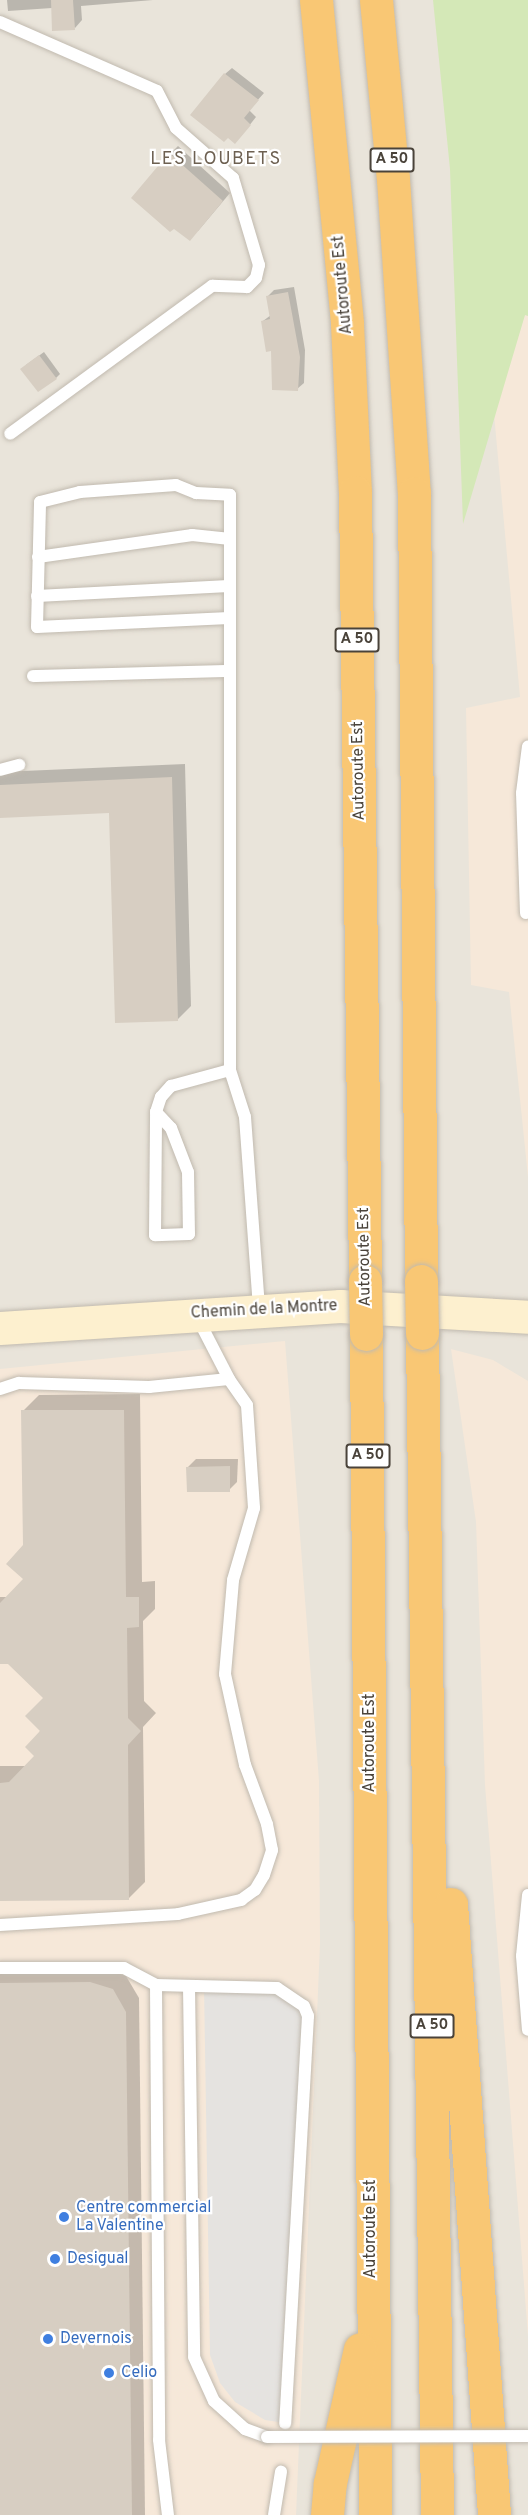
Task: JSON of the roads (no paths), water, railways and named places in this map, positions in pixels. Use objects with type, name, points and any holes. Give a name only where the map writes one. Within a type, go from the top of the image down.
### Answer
[{"type":"highway","name":"Autoroute Est","points":[[316,0],[347,324],[355,492],[366,1334],[371,2300],[375,2515]]},
{"type":"highway","name":"A 50","points":[[376,0],[393,178],[414,493],[421,1281],[437,2515]]},
{"type":"highway","points":[[426,1537],[494,2515]]},
{"type":"highway","points":[[327,2515],[330,2483],[371,2300]]},
{"type":"street","name":"Chemin de la Montre","points":[[0,1328],[340,1306],[528,1317]]},
{"type":"lane","points":[[0,21],[157,92],[176,128],[233,178],[259,266],[256,278],[247,287],[212,286],[10,434]]},
{"type":"lane","points":[[229,618],[37,627],[40,502],[80,492],[176,484],[196,493],[230,495],[228,539],[229,586],[230,1070],[245,1117],[259,1310]]},
{"type":"lane","points":[[38,557],[192,535],[228,539]]},
{"type":"lane","points":[[38,596],[229,586]]},
{"type":"lane","points":[[33,676],[229,671]]},
{"type":"lane","points":[[526,913],[522,793],[528,746]]},
{"type":"lane","points":[[0,770],[19,765]]},
{"type":"lane","points":[[156,1112],[171,1128],[188,1172],[189,1234],[155,1235],[156,1112],[161,1097],[171,1086],[230,1070]]},
{"type":"lane","points":[[0,1925],[178,1914],[241,1900],[255,1890],[264,1875],[272,1850],[269,1833],[245,1765],[225,1674],[233,1580],[254,1508],[248,1405],[229,1378],[195,1314]]},
{"type":"lane","points":[[0,1389],[19,1383],[149,1387],[229,1378]]},
{"type":"lane","points":[[528,1895],[522,1956],[528,2030]]},
{"type":"lane","points":[[0,1968],[124,1968],[156,1985],[277,1988],[298,1999],[308,2016],[285,2423]]},
{"type":"lane","points":[[156,1985],[159,2455],[168,2515]]},
{"type":"lane","points":[[189,1986],[194,2357],[214,2401],[245,2429],[267,2437],[528,2436]]},
{"type":"lane","points":[[274,2515],[281,2472]]},
{"type":"place","name":"Centre commercial La Valentine","points":[[64,2217]]},
{"type":"place","name":"Desigual","points":[[55,2259]]},
{"type":"place","name":"Devernois","points":[[48,2339]]},
{"type":"place","name":"Celio","points":[[109,2373]]},
{"type":"district","name":"LES LOUBETS","points":[[216,160]]}]
